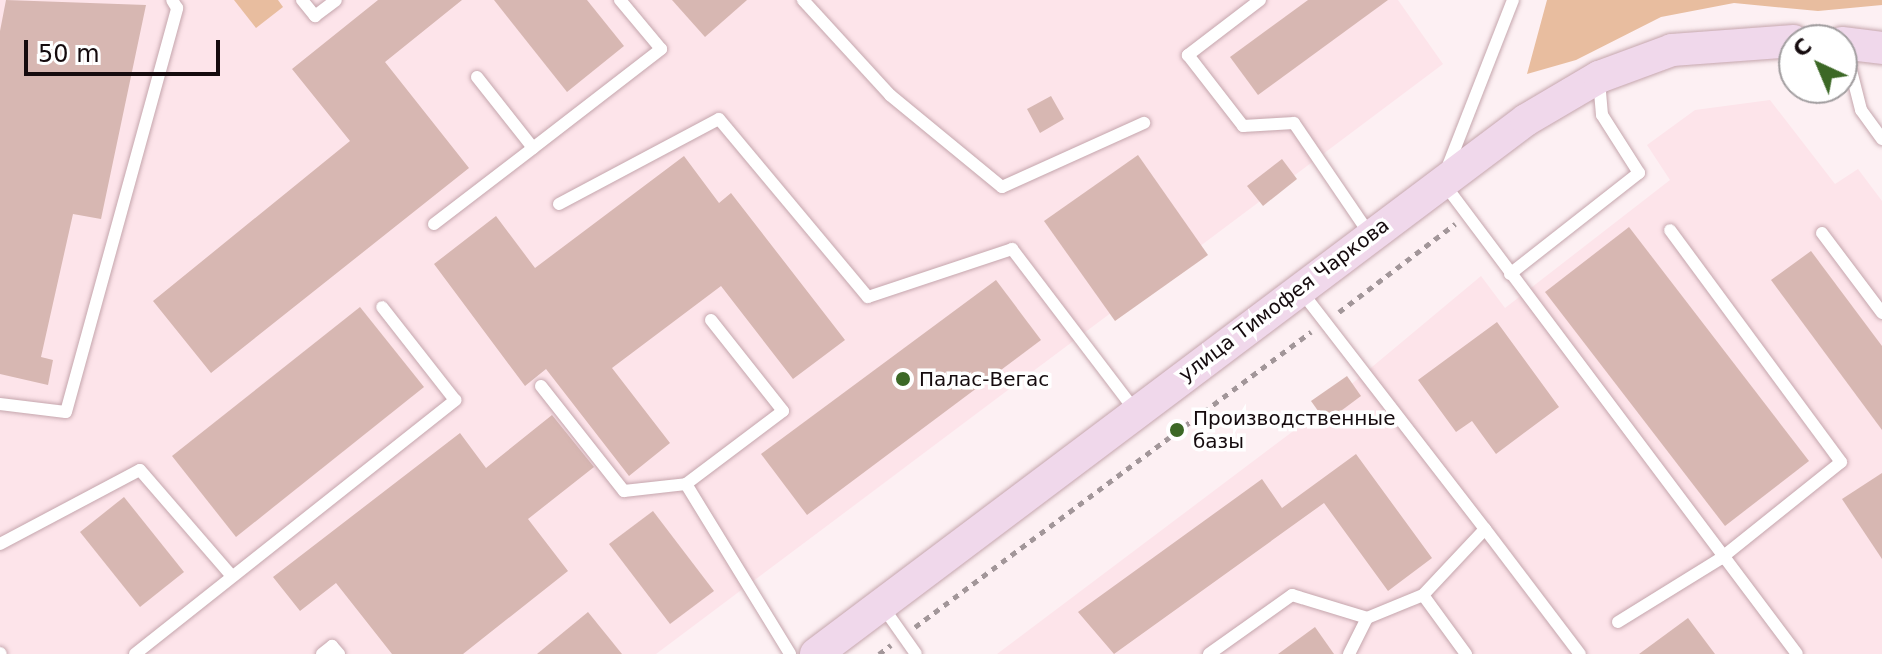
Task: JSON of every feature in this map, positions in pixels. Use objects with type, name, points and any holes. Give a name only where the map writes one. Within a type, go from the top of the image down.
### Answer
[{"type":"main road","name":"улица Тимофея Чаркова","points":[[816,654],[1442,181],[1599,77],[1672,50],[1778,42]]},
{"type":"main road","points":[[1858,46],[1882,48]]},
{"type":"lane","points":[[0,404],[66,412],[177,8],[172,0]]},
{"type":"lane","points":[[302,0],[315,16],[336,0]]},
{"type":"lane","points":[[434,224],[661,49],[620,0]]},
{"type":"lane","points":[[803,0],[890,95],[1002,187],[1144,123]]},
{"type":"lane","points":[[1260,0],[1188,55],[1243,126],[1294,123],[1370,235]]},
{"type":"lane","points":[[1513,0],[1442,181],[1720,559],[1797,654]]},
{"type":"lane","points":[[477,77],[533,148]]},
{"type":"lane","points":[[1510,274],[1639,173],[1602,115],[1599,77]]},
{"type":"lane","points":[[1858,99],[1861,110],[1882,139]]},
{"type":"lane","points":[[559,204],[719,119],[868,297],[1012,249],[1136,412]]},
{"type":"lane","points":[[1618,622],[1720,559],[1841,462],[1670,230]]},
{"type":"lane","points":[[1822,233],[1882,313]]},
{"type":"lane","points":[[1299,289],[1580,654]]},
{"type":"lane","points":[[135,654],[455,400],[382,307]]},
{"type":"lane","points":[[541,386],[624,491],[686,484],[783,411],[711,320]]},
{"type":"lane","points":[[0,544],[140,470],[231,575]]},
{"type":"lane","points":[[686,484],[790,654]]},
{"type":"lane","points":[[1209,654],[1292,595],[1367,618],[1423,595],[1485,529]]},
{"type":"lane","points":[[1423,595],[1466,654]]},
{"type":"lane","points":[[881,605],[916,654]]},
{"type":"lane","points":[[1349,654],[1367,618]]},
{"type":"lane","points":[[322,654],[332,646],[339,654]]},
{"type":"path","points":[[879,654],[1466,215]]},
{"type":"shaded area","points":[[0,0],[1398,0],[1443,64],[656,654],[0,654]]},
{"type":"shaded area","points":[[234,0],[278,0],[283,7],[256,28]]},
{"type":"shaded area","points":[[1547,0],[1882,0],[1882,5],[1818,11],[1734,3],[1661,17],[1576,60],[1527,74]]},
{"type":"shaded area","points":[[1770,100],[1835,184],[1858,169],[1882,201],[1882,654],[997,654],[1312,417],[1481,276],[1505,308],[1670,180],[1647,145],[1695,110]]},
{"type":"building","points":[[6,0],[146,5],[101,219],[73,214],[41,357],[53,360],[48,385],[0,374],[0,31]]},
{"type":"building","points":[[378,0],[462,0],[385,62],[469,168],[211,373],[153,301],[350,141],[292,69]]},
{"type":"building","points":[[494,0],[587,0],[624,46],[567,92]]},
{"type":"building","points":[[672,0],[747,0],[705,37]]},
{"type":"building","points":[[1308,0],[1388,0],[1258,95],[1230,57]]},
{"type":"building","points":[[1051,96],[1064,119],[1040,133],[1027,109]]},
{"type":"building","points":[[1138,155],[1208,255],[1115,321],[1044,221]]},
{"type":"building","points":[[684,156],[719,203],[731,193],[845,340],[793,379],[721,286],[612,368],[670,443],[629,476],[546,369],[525,386],[434,264],[496,216],[535,268]]},
{"type":"building","points":[[1282,159],[1297,179],[1263,206],[1247,186]]},
{"type":"building","points":[[1629,227],[1809,461],[1725,526],[1545,292]]},
{"type":"building","points":[[1811,251],[1882,346],[1882,430],[1771,280]]},
{"type":"building","points":[[996,280],[1041,340],[807,515],[761,454]]},
{"type":"building","points":[[360,307],[424,387],[236,537],[172,456]]},
{"type":"building","points":[[1497,322],[1559,407],[1496,454],[1472,421],[1456,432],[1418,380]]},
{"type":"building","points":[[1347,376],[1361,396],[1326,422],[1311,401]]},
{"type":"building","points":[[552,415],[594,467],[528,519],[568,571],[463,654],[392,654],[336,583],[300,611],[273,577],[460,433],[486,468]]},
{"type":"building","points":[[1356,454],[1432,558],[1388,591],[1324,503],[1114,654],[1078,612],[1262,479],[1282,508]]},
{"type":"building","points":[[1882,473],[1882,559],[1842,499]]},
{"type":"building","points":[[124,497],[184,572],[140,607],[80,532]]},
{"type":"building","points":[[653,511],[714,591],[670,624],[609,544]]},
{"type":"building","points":[[588,612],[622,654],[537,654]]},
{"type":"building","points":[[1688,618],[1715,654],[1639,654]]},
{"type":"building","points":[[1315,627],[1334,654],[1278,654]]},
{"type":"place","name":"Палас-Вегас","points":[[903,379]]},
{"type":"place","name":"Производственные базы","points":[[1177,430]]}]
